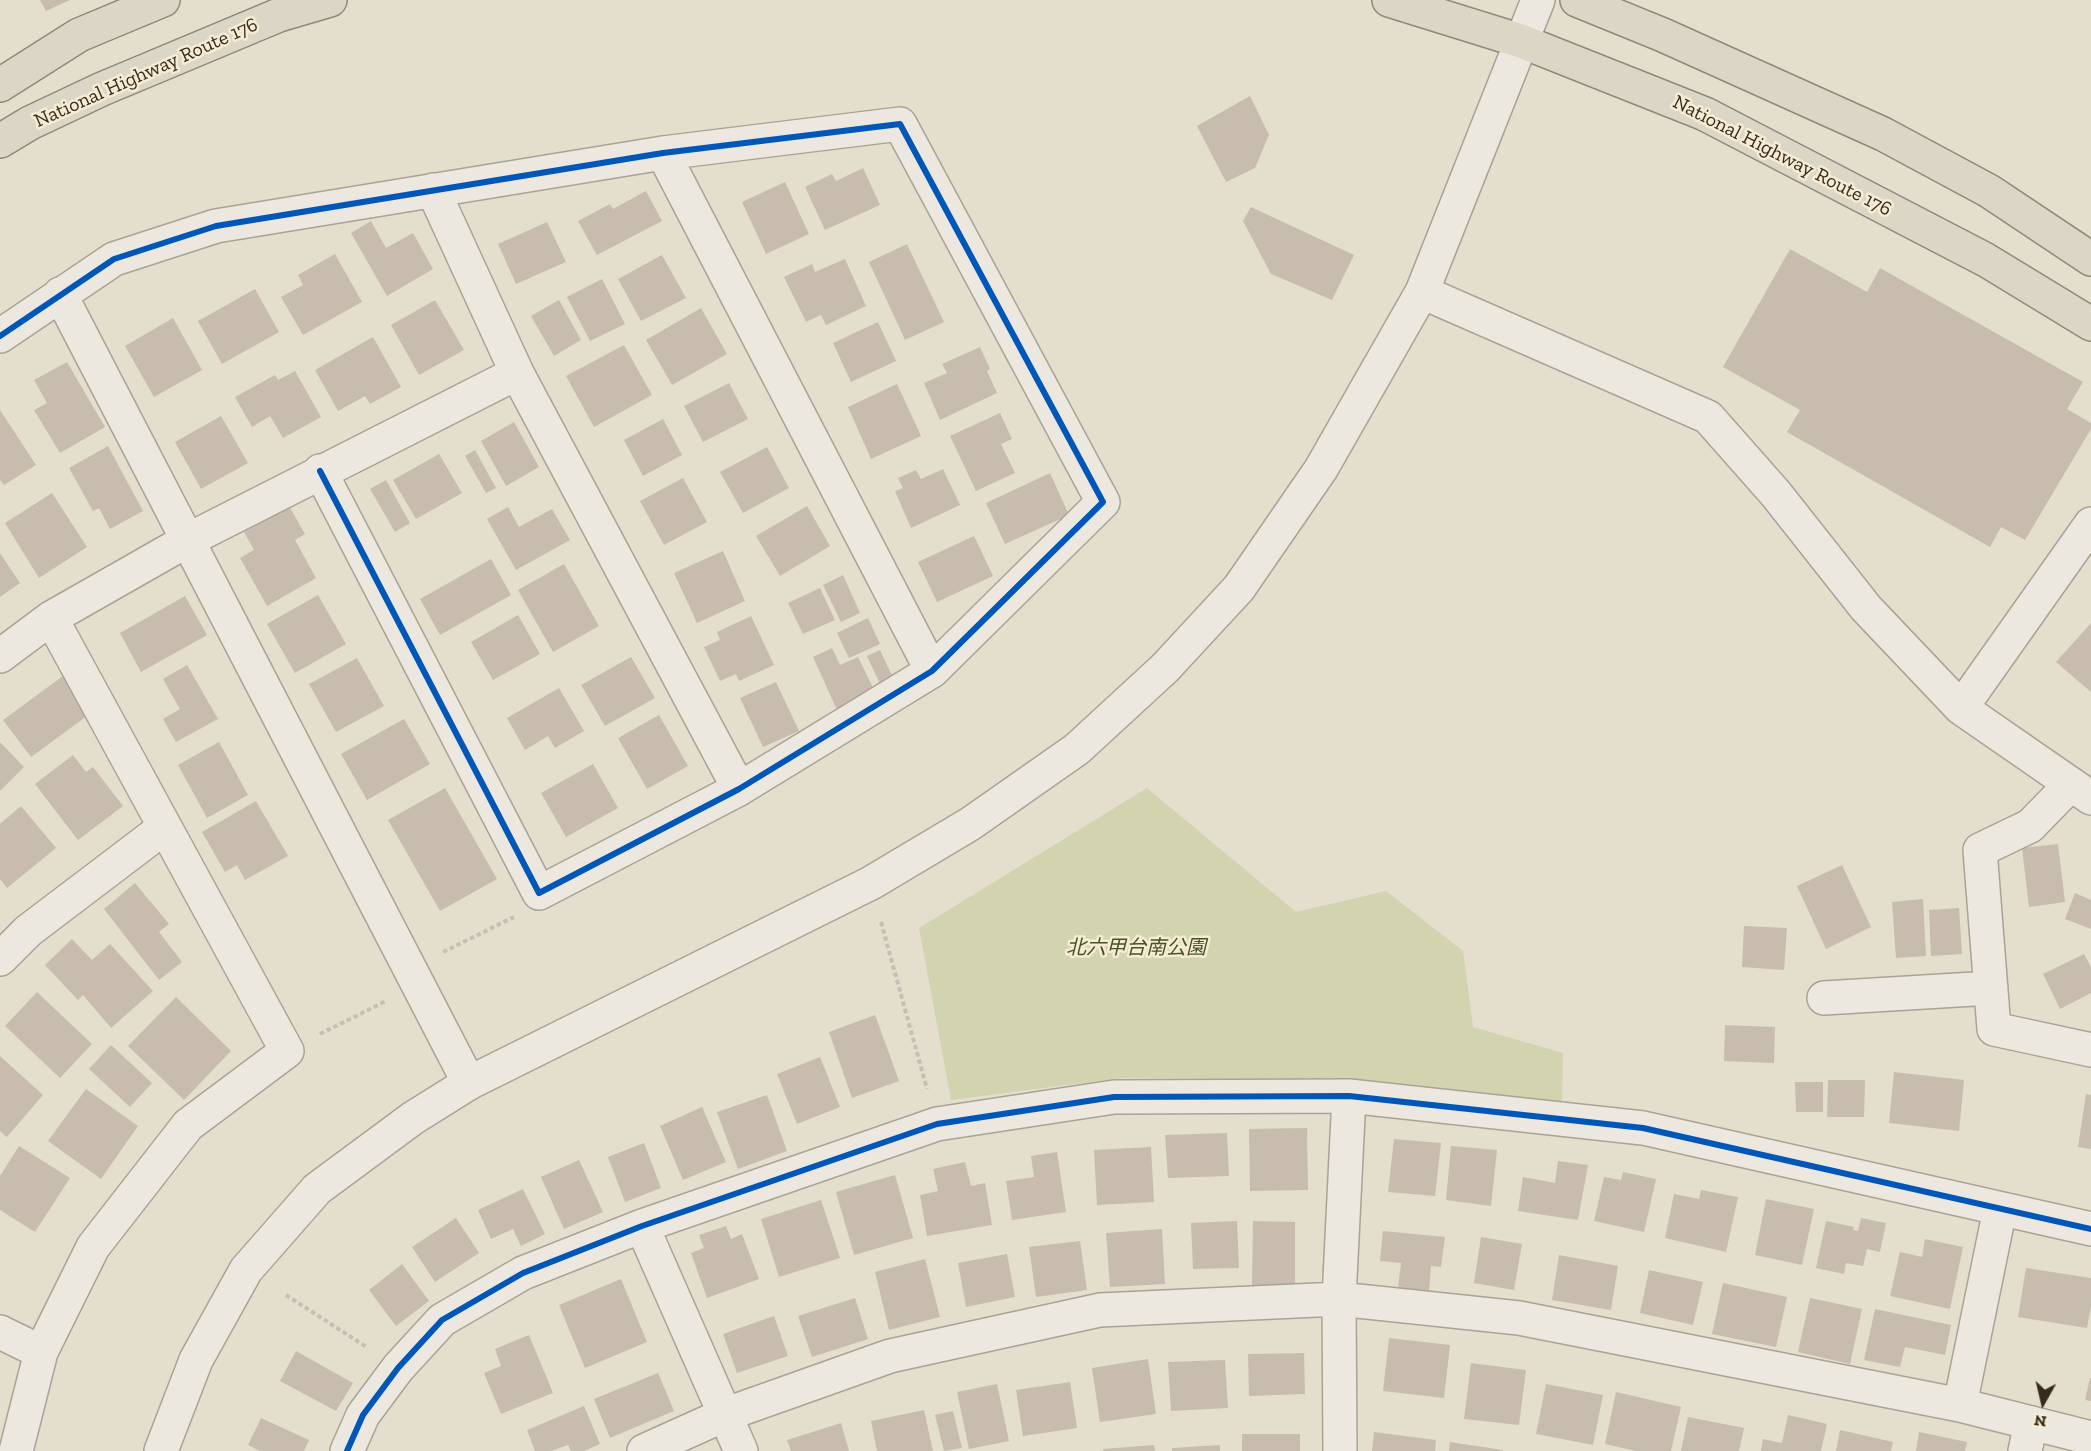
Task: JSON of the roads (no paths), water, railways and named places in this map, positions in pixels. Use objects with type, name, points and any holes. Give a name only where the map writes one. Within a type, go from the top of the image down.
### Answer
[{"type":"highway","points":[[0,86],[79,35],[163,0]]},
{"type":"highway","name":"National Highway Route 176","points":[[0,141],[30,123],[276,8],[330,0]]},
{"type":"highway","name":"National Highway Route 176","points":[[1389,0],[1521,41],[1705,114],[1986,260],[2091,324]]},
{"type":"highway","points":[[1576,0],[1663,34],[1883,134],[1989,190],[2091,259]]},
{"type":"street","points":[[161,1451],[196,1360],[246,1270],[317,1189],[413,1118],[470,1083],[871,883],[970,824],[1077,749],[1165,668],[1239,588],[1321,469],[1422,292],[1538,0]]},
{"type":"street","points":[[0,336],[114,259],[216,226],[663,153],[900,124],[1103,502],[932,671],[740,789],[539,893],[320,471]]},
{"type":"street","points":[[663,153],[932,671]]},
{"type":"street","points":[[433,190],[518,373],[740,789]]},
{"type":"street","points":[[1422,292],[1708,417],[1776,494],[1866,608],[1961,708],[2081,791],[2030,826],[1980,850],[1994,1029],[2091,1050]]},
{"type":"street","points":[[60,294],[470,1083]]},
{"type":"street","points":[[0,657],[51,618],[188,540],[320,471],[518,373]]},
{"type":"street","points":[[1961,708],[2091,524]]},
{"type":"street","points":[[16,1451],[41,1352],[93,1247],[188,1125],[287,1051],[51,618]]},
{"type":"street","points":[[0,959],[28,931],[165,827]]},
{"type":"street","points":[[1824,998],[1991,988]]},
{"type":"street","points":[[1340,1451],[1339,1299],[1349,1095]]},
{"type":"street","points":[[347,1451],[363,1415],[398,1368],[441,1320],[524,1273],[642,1226],[937,1124],[1113,1097],[1349,1095],[1643,1128],[2091,1229]]},
{"type":"street","points":[[1960,1405],[2000,1209]]},
{"type":"street","points":[[642,1226],[741,1451]]},
{"type":"street","points":[[644,1451],[724,1415],[890,1356],[1100,1310],[1339,1299],[1519,1318],[1960,1405],[2028,1437],[2091,1438]]},
{"type":"street","points":[[0,1332],[41,1352]]},
{"type":"park label","name":"北六甲台南公園","points":[[1136,948]]}]
